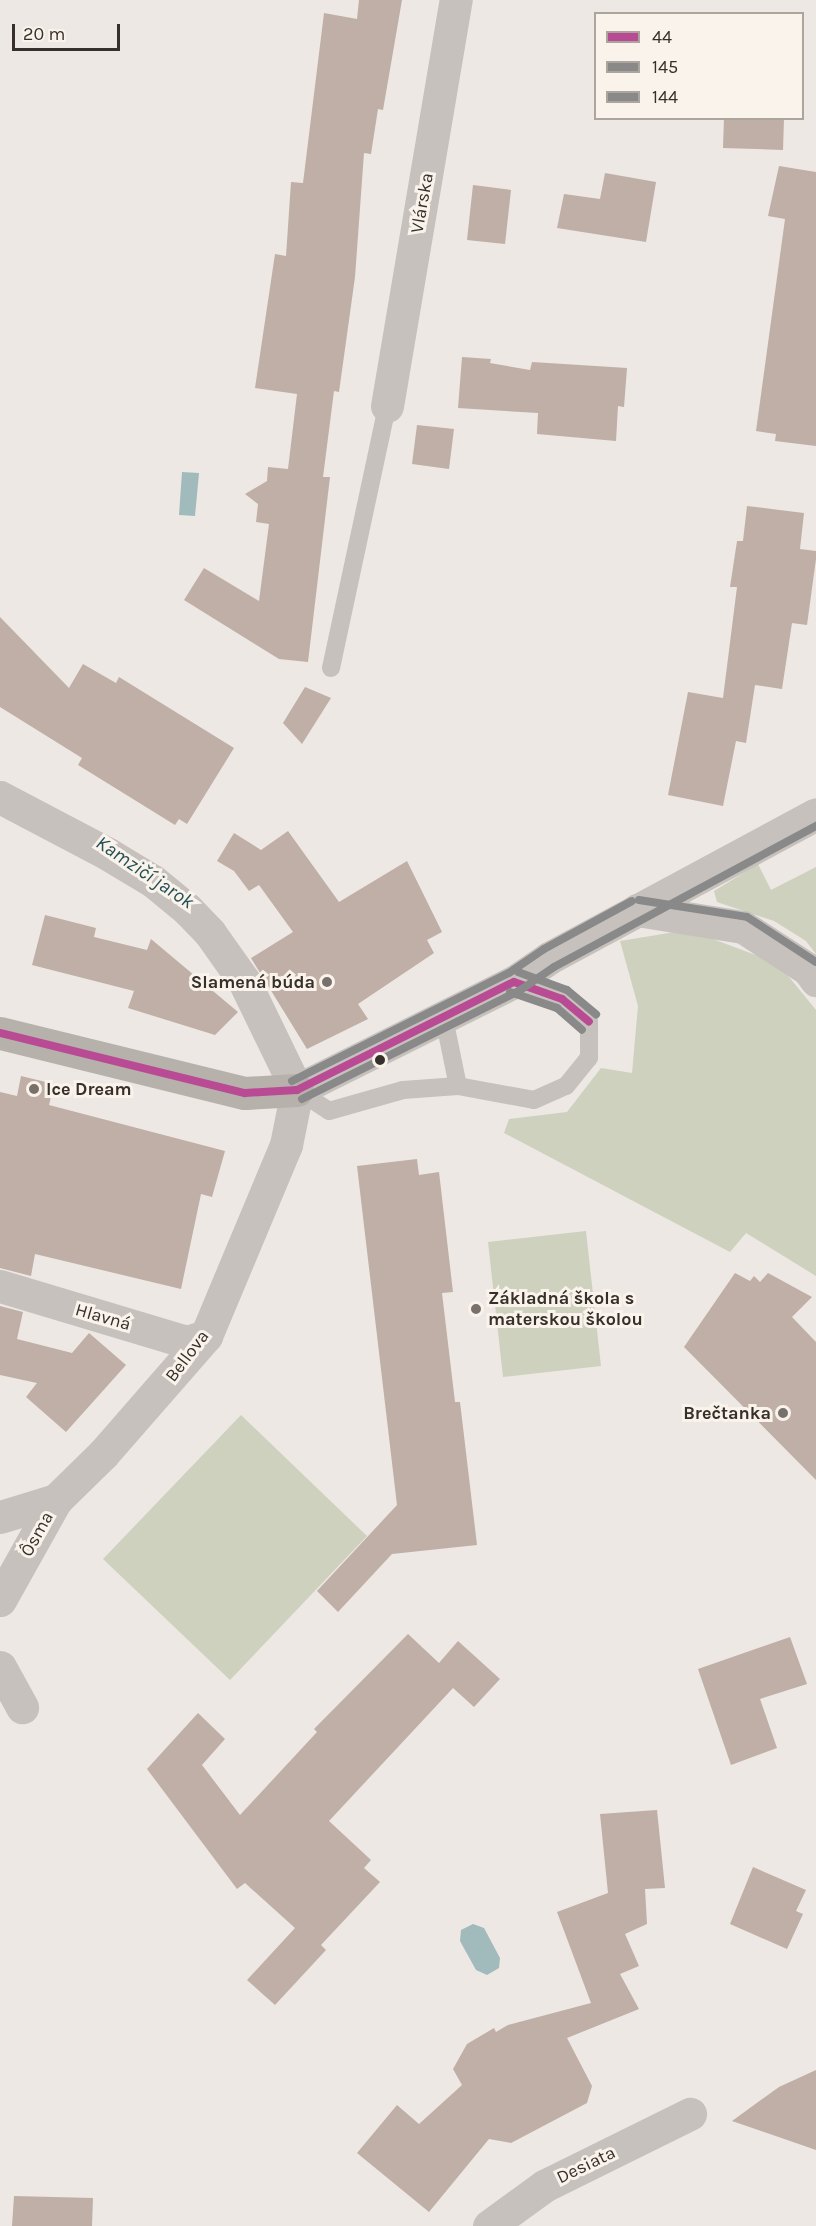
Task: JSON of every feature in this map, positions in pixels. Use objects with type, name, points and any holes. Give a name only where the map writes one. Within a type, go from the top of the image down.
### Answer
[{"type":"street","name":"Vlárska","points":[[387,406],[456,0]]},
{"type":"street","points":[[0,797],[126,865],[187,909],[210,933],[244,981],[297,1090]]},
{"type":"street","points":[[0,1033],[245,1093],[297,1090],[514,982],[549,958],[816,814]]},
{"type":"street","points":[[637,910],[743,927],[808,969],[816,980]]},
{"type":"street","name":"Bellova","points":[[0,1517],[56,1500],[103,1454],[206,1336],[286,1145],[297,1090]]},
{"type":"street","name":"Hlavná","points":[[0,1287],[187,1342],[206,1336]]},
{"type":"street","name":"Ôsma","points":[[0,1600],[56,1500]]},
{"type":"street","points":[[0,1667],[22,1707]]},
{"type":"street","name":"Desiata","points":[[489,2226],[544,2186],[690,2114]]},
{"type":"lane","points":[[331,668],[387,406]]},
{"type":"lane","points":[[297,1090],[329,1111],[403,1090],[458,1086],[534,1100],[566,1086],[589,1058],[589,1022],[562,999],[514,982]]},
{"type":"lane","points":[[444,1018],[458,1086]]},
{"type":"green space","points":[[758,864],[771,890],[816,867],[816,954],[806,941],[774,921],[717,902],[714,891]]},
{"type":"green space","points":[[675,932],[702,935],[761,957],[785,972],[816,1010],[816,1276],[746,1233],[730,1252],[504,1133],[509,1119],[567,1112],[601,1068],[632,1073],[638,1006],[620,941]]},
{"type":"green space","points":[[586,1231],[601,1366],[503,1377],[488,1242]]},
{"type":"green space","points":[[241,1415],[367,1536],[230,1680],[103,1559]]},
{"type":"water","points":[[182,472],[199,473],[195,516],[179,515]]},
{"type":"water","points":[[473,1924],[484,1928],[500,1958],[499,1968],[487,1975],[476,1970],[460,1941],[461,1930]]},
{"type":"building","points":[[359,0],[402,0],[383,110],[378,109],[371,154],[364,153],[355,277],[339,392],[334,391],[323,477],[330,477],[308,662],[279,659],[184,600],[204,568],[259,601],[269,524],[256,522],[258,504],[245,494],[267,481],[268,467],[288,469],[297,394],[255,388],[275,254],[286,256],[291,182],[303,183],[324,13],[357,19]]},
{"type":"building","points":[[724,120],[784,120],[783,150],[723,148]]},
{"type":"building","points":[[779,166],[816,172],[816,446],[775,441],[776,434],[756,431],[785,219],[768,216]]},
{"type":"building","points":[[605,173],[656,182],[646,242],[557,228],[564,194],[600,199]]},
{"type":"building","points":[[473,185],[511,190],[505,244],[467,240]]},
{"type":"building","points":[[462,357],[491,359],[490,363],[530,370],[532,362],[627,368],[624,407],[618,406],[616,441],[537,434],[538,413],[458,408]]},
{"type":"building","points":[[417,425],[454,429],[449,469],[412,464]]},
{"type":"building","points":[[747,506],[804,513],[800,549],[816,551],[816,559],[807,625],[792,623],[782,689],[755,685],[746,743],[736,741],[723,806],[668,795],[688,692],[723,698],[737,587],[730,587],[737,541],[743,541]]},
{"type":"building","points":[[0,617],[69,688],[83,664],[116,683],[119,677],[234,748],[187,824],[179,819],[175,825],[78,765],[82,758],[0,707]]},
{"type":"building","points":[[305,687],[331,698],[302,744],[283,723]]},
{"type":"building","name":"Slamená búda","points":[[288,831],[339,902],[407,861],[442,932],[427,940],[434,953],[358,1004],[368,1019],[307,1049],[251,958],[293,932],[259,885],[249,891],[234,871],[217,861],[234,833],[261,850]]},
{"type":"building","points":[[45,915],[96,928],[94,937],[147,950],[151,939],[238,1012],[215,1035],[128,1008],[134,991],[32,965]]},
{"type":"building","points":[[21,1076],[54,1084],[49,1105],[225,1151],[212,1197],[201,1194],[181,1289],[35,1254],[31,1276],[0,1268],[0,1092],[17,1096]]},
{"type":"building","points":[[417,1159],[419,1175],[439,1172],[453,1292],[442,1293],[455,1402],[460,1402],[477,1545],[392,1554],[338,1612],[317,1591],[397,1505],[357,1166]]},
{"type":"building","name":"Brečtanka","points":[[735,1273],[750,1281],[754,1276],[760,1282],[768,1273],[812,1297],[792,1317],[816,1342],[816,1480],[684,1347]]},
{"type":"building","points":[[0,1306],[23,1312],[17,1339],[72,1353],[89,1333],[126,1365],[66,1432],[26,1397],[37,1383],[0,1375]]},
{"type":"building","points":[[408,1634],[439,1663],[458,1641],[500,1679],[474,1707],[453,1688],[329,1821],[371,1860],[364,1868],[380,1882],[321,1945],[326,1950],[275,2005],[247,1980],[295,1928],[245,1883],[237,1889],[147,1769],[198,1713],[225,1739],[202,1765],[240,1815],[317,1732],[314,1729]]},
{"type":"building","points":[[790,1637],[807,1684],[760,1699],[777,1748],[731,1765],[698,1669]]},
{"type":"building","points":[[657,1810],[665,1888],[645,1889],[647,1924],[625,1934],[639,1966],[620,1974],[639,2009],[567,2038],[592,2086],[587,2103],[511,2143],[489,2139],[429,2212],[357,2153],[397,2105],[419,2124],[462,2085],[453,2069],[467,2044],[494,2028],[496,2032],[508,2025],[591,2003],[557,1912],[608,1893],[600,1814]]},
{"type":"building","points":[[753,1867],[806,1890],[796,1911],[803,1914],[787,1949],[730,1924]]},
{"type":"building","points":[[816,2070],[816,2150],[732,2121],[779,2087]]},
{"type":"building","points":[[14,2196],[93,2198],[92,2226],[12,2226]]},
{"type":"transit line","name":"145","points":[[302,1099],[519,991],[554,967],[816,826]]},
{"type":"transit line","name":"144","points":[[639,900],[747,917],[816,962]]},
{"type":"transit line","name":"144","points":[[292,1081],[509,973],[544,949],[632,901]]},
{"type":"transit line","name":"144","points":[[518,972],[567,990],[596,1014]]},
{"type":"transit line","name":"44","points":[[514,982],[562,999],[589,1022]]},
{"type":"transit line","name":"44","points":[[0,1033],[245,1093],[297,1090],[514,982]]},
{"type":"transit line","name":"145","points":[[510,992],[557,1008],[582,1030]]},
{"type":"place","name":"Slamená búda","points":[[327,982]]},
{"type":"place","name":"Ice Dream","points":[[34,1089]]},
{"type":"place","name":"Základná škola s materskou školou","points":[[476,1309]]},
{"type":"place","name":"Brečtanka","points":[[783,1413]]},
{"type":"water label","name":"Kamzičí jarok","points":[[145,872]]}]
